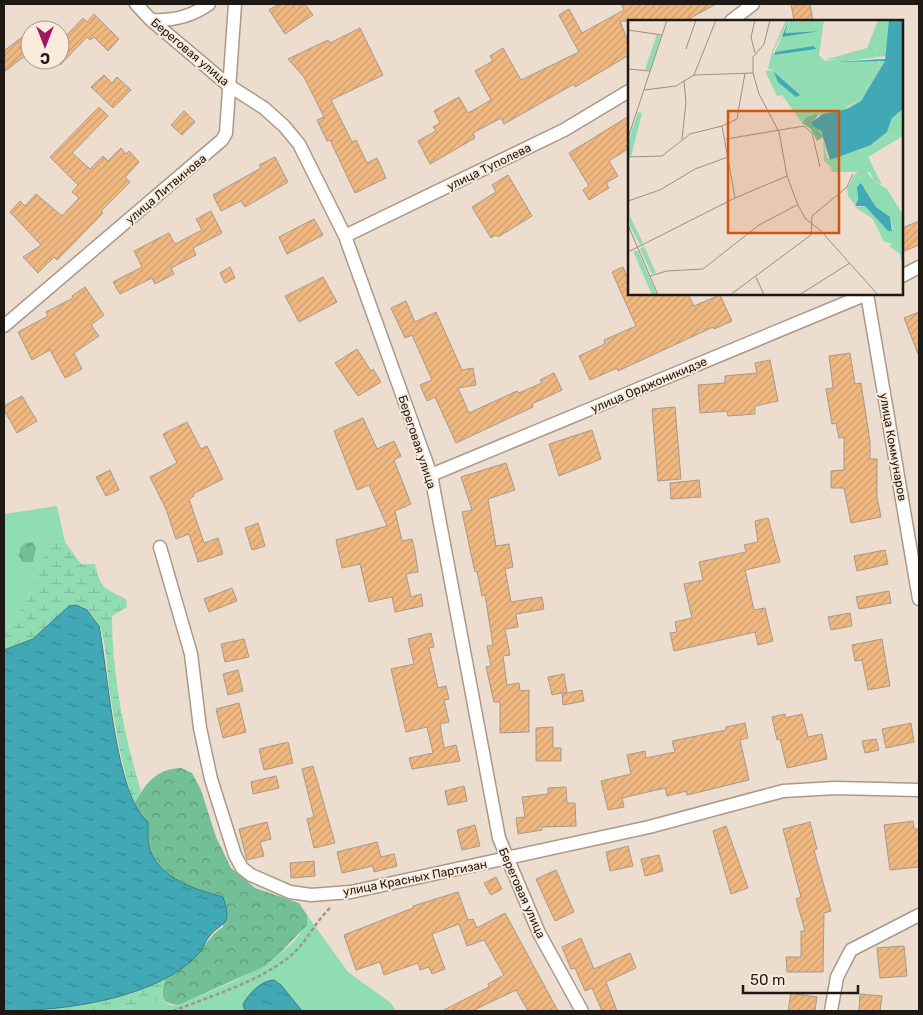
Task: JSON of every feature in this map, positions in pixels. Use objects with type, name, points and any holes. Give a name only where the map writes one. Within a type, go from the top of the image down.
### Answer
[{"type":"street","name":"Береговая улица","points":[[136,4],[151,20],[228,85],[264,108],[284,126],[299,144],[345,236],[431,475],[491,805],[506,860],[539,933],[582,1011]]},
{"type":"street","points":[[151,20],[169,21],[183,17],[209,4]]},
{"type":"street","name":"улица Литвинова","points":[[4,326],[217,146],[226,133],[235,4]]},
{"type":"street","points":[[732,20],[753,4]]},
{"type":"street","name":"улица Туполева","points":[[345,236],[539,143],[628,92]]},
{"type":"street","points":[[903,275],[919,267]]},
{"type":"street","name":"улица Орджоникидзе","points":[[431,475],[865,295]]},
{"type":"street","name":"улица Коммунаров","points":[[867,295],[919,599]]},
{"type":"street","name":"улица Красных Партизан","points":[[160,547],[190,654],[200,728],[211,779],[234,855],[242,868],[252,875],[290,892],[311,895],[345,893],[506,860],[649,827],[783,791],[835,788],[919,790]]},
{"type":"street","points":[[831,1011],[837,977],[851,950],[919,915]]},
{"type":"path","points":[[173,1011],[266,972],[289,957],[312,933],[324,914],[345,893]]},
{"type":"green space","points":[[57,506],[65,542],[55,540],[48,551],[31,593],[4,635],[4,514]]},
{"type":"green space","points":[[55,540],[65,542],[81,564],[95,564],[99,579],[104,587],[126,599],[127,607],[112,616],[114,660],[120,705],[141,791],[134,804],[125,775],[116,731],[103,638],[99,625],[93,617],[87,610],[79,606],[69,606],[33,639],[4,650],[4,635],[31,593],[47,551]]},
{"type":"green space","points":[[32,542],[36,548],[33,562],[22,562],[19,556],[20,548],[25,543]]},
{"type":"green space","points":[[181,768],[192,773],[201,790],[216,837],[231,868],[255,888],[299,903],[307,915],[307,925],[265,966],[179,1005],[164,1000],[162,992],[166,977],[194,958],[213,935],[223,927],[223,897],[180,882],[162,869],[149,847],[148,822],[140,816],[134,804],[143,790],[158,774]]},
{"type":"green space","points":[[307,915],[348,972],[391,1003],[396,1011],[103,1011],[164,1000],[170,1005],[179,1005],[234,981],[274,958],[291,945],[302,930]]},
{"type":"green space","points":[[166,977],[162,990],[164,1000],[103,1011],[39,1011],[130,994]]},
{"type":"water","points":[[76,605],[87,610],[99,626],[120,760],[137,808],[148,822],[150,850],[162,869],[180,882],[223,897],[227,919],[208,938],[201,951],[183,967],[161,981],[136,991],[81,1005],[4,1011],[4,650],[33,639],[69,606]]},
{"type":"water","points":[[274,980],[281,985],[302,1011],[245,1011],[243,1004],[252,992],[260,985]]},
{"type":"building","points":[[279,4],[305,4],[313,15],[285,34],[269,10]]},
{"type":"building","points":[[621,4],[716,4],[687,20],[620,21],[628,41],[628,56],[575,87],[574,84],[504,124],[501,118],[473,133],[475,138],[430,164],[418,141],[436,131],[433,127],[440,123],[434,111],[459,97],[468,113],[491,100],[475,71],[493,61],[490,56],[503,48],[521,80],[579,52],[559,15],[569,9],[582,33],[624,10]]},
{"type":"building","points":[[791,4],[810,4],[813,20],[794,20]]},
{"type":"building","points":[[94,14],[119,39],[108,51],[94,37],[90,40],[87,37],[70,55],[70,32],[83,18],[87,22]]},
{"type":"building","points":[[360,28],[383,75],[331,100],[352,142],[356,140],[367,163],[377,158],[386,178],[355,193],[330,140],[327,141],[317,120],[324,117],[304,77],[288,59],[328,40],[330,43]]},
{"type":"building","points":[[20,39],[20,60],[4,72],[4,51]]},
{"type":"building","points":[[104,75],[112,83],[117,77],[131,90],[113,108],[91,87]]},
{"type":"building","points":[[99,107],[108,116],[72,153],[90,169],[103,156],[108,161],[121,148],[126,154],[129,151],[139,162],[125,177],[130,182],[101,211],[103,213],[57,260],[54,257],[38,273],[23,257],[41,245],[10,212],[20,201],[25,206],[36,194],[62,216],[79,198],[72,192],[78,185],[50,157]]},
{"type":"building","points":[[184,111],[195,122],[182,135],[171,125]]},
{"type":"building","points":[[628,117],[628,149],[609,161],[618,176],[606,183],[609,188],[589,200],[583,190],[589,186],[569,153]]},
{"type":"building","points":[[275,157],[288,182],[245,207],[241,201],[221,211],[213,195],[261,168],[259,165]]},
{"type":"building","points":[[508,175],[532,216],[498,237],[496,235],[491,238],[472,207],[496,192],[492,185]]},
{"type":"building","points":[[211,211],[222,233],[193,248],[196,255],[171,268],[174,274],[155,284],[152,278],[120,294],[113,282],[142,267],[134,251],[169,233],[175,244],[202,230],[196,219]]},
{"type":"building","points":[[314,219],[323,235],[287,254],[279,237]]},
{"type":"building","points":[[919,221],[919,245],[903,252],[903,228]]},
{"type":"building","points":[[230,267],[235,278],[225,283],[220,273]]},
{"type":"building","points":[[623,267],[628,279],[628,295],[688,295],[694,306],[720,295],[732,321],[714,329],[713,327],[618,371],[617,368],[590,380],[579,356],[605,344],[604,340],[636,326],[612,272]]},
{"type":"building","points":[[323,277],[337,302],[299,322],[285,296]]},
{"type":"building","points":[[85,287],[104,315],[91,325],[99,336],[74,353],[82,369],[65,378],[50,350],[32,360],[18,332],[48,316],[46,312],[73,298],[72,296]]},
{"type":"building","points":[[406,301],[415,322],[436,312],[462,370],[473,368],[476,385],[458,388],[469,413],[517,391],[519,393],[542,383],[540,380],[554,373],[562,390],[532,404],[533,407],[456,443],[435,397],[427,401],[420,385],[432,380],[412,335],[405,338],[391,308]]},
{"type":"building","points":[[919,312],[919,354],[918,354],[904,318]]},
{"type":"building","points":[[357,349],[371,371],[373,369],[381,382],[358,396],[335,363]]},
{"type":"building","points":[[850,353],[855,384],[861,383],[870,442],[870,459],[877,459],[877,497],[881,517],[851,523],[844,488],[831,488],[831,471],[844,470],[844,437],[839,438],[836,423],[832,424],[826,389],[833,388],[829,356]]},
{"type":"building","points":[[770,360],[778,401],[755,406],[755,414],[728,416],[727,411],[700,413],[698,385],[725,383],[725,376],[757,373],[755,363]]},
{"type":"building","points":[[22,396],[37,421],[17,433],[4,410],[4,406]]},
{"type":"building","points":[[675,407],[681,479],[658,481],[652,409]]},
{"type":"building","points":[[363,418],[377,449],[394,441],[401,456],[394,460],[411,504],[395,511],[402,541],[412,539],[415,551],[418,572],[406,574],[411,597],[421,594],[423,606],[395,612],[392,597],[369,602],[360,564],[342,568],[336,540],[387,526],[369,485],[357,490],[334,431]]},
{"type":"building","points":[[187,422],[201,449],[207,446],[223,479],[193,494],[194,496],[189,499],[204,543],[218,538],[223,554],[198,562],[189,534],[176,539],[166,509],[150,477],[177,463],[163,434]]},
{"type":"building","points":[[592,430],[601,459],[559,476],[549,444]]},
{"type":"building","points":[[506,463],[515,490],[488,499],[496,546],[509,544],[513,567],[505,569],[511,602],[542,597],[544,609],[516,614],[518,627],[505,629],[510,655],[503,656],[507,685],[519,683],[520,691],[529,690],[529,732],[500,733],[500,702],[494,702],[486,667],[491,666],[487,646],[493,645],[485,595],[482,596],[477,571],[475,572],[462,512],[472,510],[461,477]]},
{"type":"building","points":[[110,470],[119,490],[106,496],[96,477]]},
{"type":"building","points":[[699,480],[701,497],[671,499],[670,483]]},
{"type":"building","points":[[768,518],[780,562],[745,570],[754,610],[765,608],[773,641],[758,645],[755,632],[674,651],[670,633],[677,632],[675,622],[692,618],[684,584],[703,580],[699,562],[746,552],[744,545],[758,542],[755,521]]},
{"type":"building","points":[[258,523],[265,546],[252,550],[245,528]]},
{"type":"building","points":[[885,550],[888,564],[857,571],[854,556]]},
{"type":"building","points":[[232,588],[237,601],[209,612],[204,599]]},
{"type":"building","points":[[889,591],[891,603],[859,609],[856,597]]},
{"type":"building","points":[[850,613],[852,626],[831,630],[828,617]]},
{"type":"building","points":[[431,633],[434,647],[429,648],[438,688],[446,686],[449,699],[444,700],[449,722],[440,724],[444,748],[456,745],[460,761],[412,769],[409,758],[433,753],[427,727],[406,732],[391,669],[414,664],[408,639]]},
{"type":"building","points":[[244,639],[249,657],[225,662],[221,644]]},
{"type":"building","points":[[882,639],[890,686],[868,690],[862,660],[855,661],[852,645]]},
{"type":"building","points":[[238,670],[243,691],[228,695],[223,674]]},
{"type":"building","points":[[564,674],[567,692],[552,695],[548,677]]},
{"type":"building","points":[[582,690],[584,701],[563,705],[562,694]]},
{"type":"building","points":[[239,703],[246,732],[223,738],[216,709]]},
{"type":"building","points":[[785,714],[785,718],[802,714],[808,737],[822,734],[827,759],[787,768],[780,739],[777,740],[772,717]]},
{"type":"building","points":[[745,723],[748,738],[740,740],[749,780],[687,795],[686,791],[667,796],[665,788],[622,798],[624,807],[608,810],[601,781],[631,774],[627,755],[645,751],[646,758],[675,752],[672,741],[726,730],[726,727]]},
{"type":"building","points":[[911,723],[914,742],[886,748],[882,729]]},
{"type":"building","points":[[553,727],[553,748],[561,748],[561,761],[536,761],[536,728]]},
{"type":"building","points":[[876,739],[879,750],[865,753],[862,741]]},
{"type":"building","points":[[288,742],[293,763],[264,770],[259,749]]},
{"type":"building","points":[[313,766],[335,843],[314,848],[307,819],[314,817],[302,769]]},
{"type":"building","points":[[276,776],[279,788],[253,794],[251,782]]},
{"type":"building","points":[[464,786],[467,801],[448,805],[445,791]]},
{"type":"building","points":[[566,787],[567,803],[575,803],[576,826],[542,827],[542,830],[518,834],[516,818],[525,817],[522,797],[548,794],[548,788]]},
{"type":"building","points":[[913,821],[914,829],[919,829],[919,867],[890,870],[884,825]]},
{"type":"building","points":[[267,822],[271,839],[260,842],[264,856],[247,860],[239,829]]},
{"type":"building","points":[[810,822],[817,849],[814,850],[831,911],[824,913],[823,972],[787,972],[786,957],[801,957],[801,931],[805,931],[796,899],[801,897],[783,829]]},
{"type":"building","points":[[475,825],[480,846],[462,850],[457,830]]},
{"type":"building","points":[[726,826],[748,888],[731,894],[713,831]]},
{"type":"building","points":[[377,842],[381,857],[394,854],[397,866],[374,872],[373,866],[342,873],[337,852]]},
{"type":"building","points":[[628,846],[633,866],[610,871],[606,852]]},
{"type":"building","points":[[659,855],[663,871],[645,876],[641,859]]},
{"type":"building","points":[[314,861],[315,876],[291,878],[290,863]]},
{"type":"building","points":[[556,870],[574,912],[555,921],[536,879]]},
{"type":"building","points":[[496,877],[502,889],[491,895],[484,883]]},
{"type":"building","points":[[458,892],[468,920],[473,919],[477,928],[505,913],[558,1011],[528,1011],[516,990],[472,1011],[442,1011],[489,987],[488,984],[504,975],[484,940],[467,946],[459,924],[432,934],[445,969],[432,974],[429,967],[420,970],[418,963],[384,975],[380,962],[356,970],[344,935],[413,908],[413,906]]},
{"type":"building","points":[[581,938],[594,969],[630,953],[636,968],[606,982],[617,1011],[602,1011],[592,988],[585,991],[575,968],[571,969],[562,947]]},
{"type":"building","points":[[904,946],[907,976],[880,978],[877,948]]},
{"type":"building","points":[[791,993],[817,997],[815,1011],[788,1011]]},
{"type":"building","points":[[860,994],[882,996],[880,1011],[859,1011]]}]
